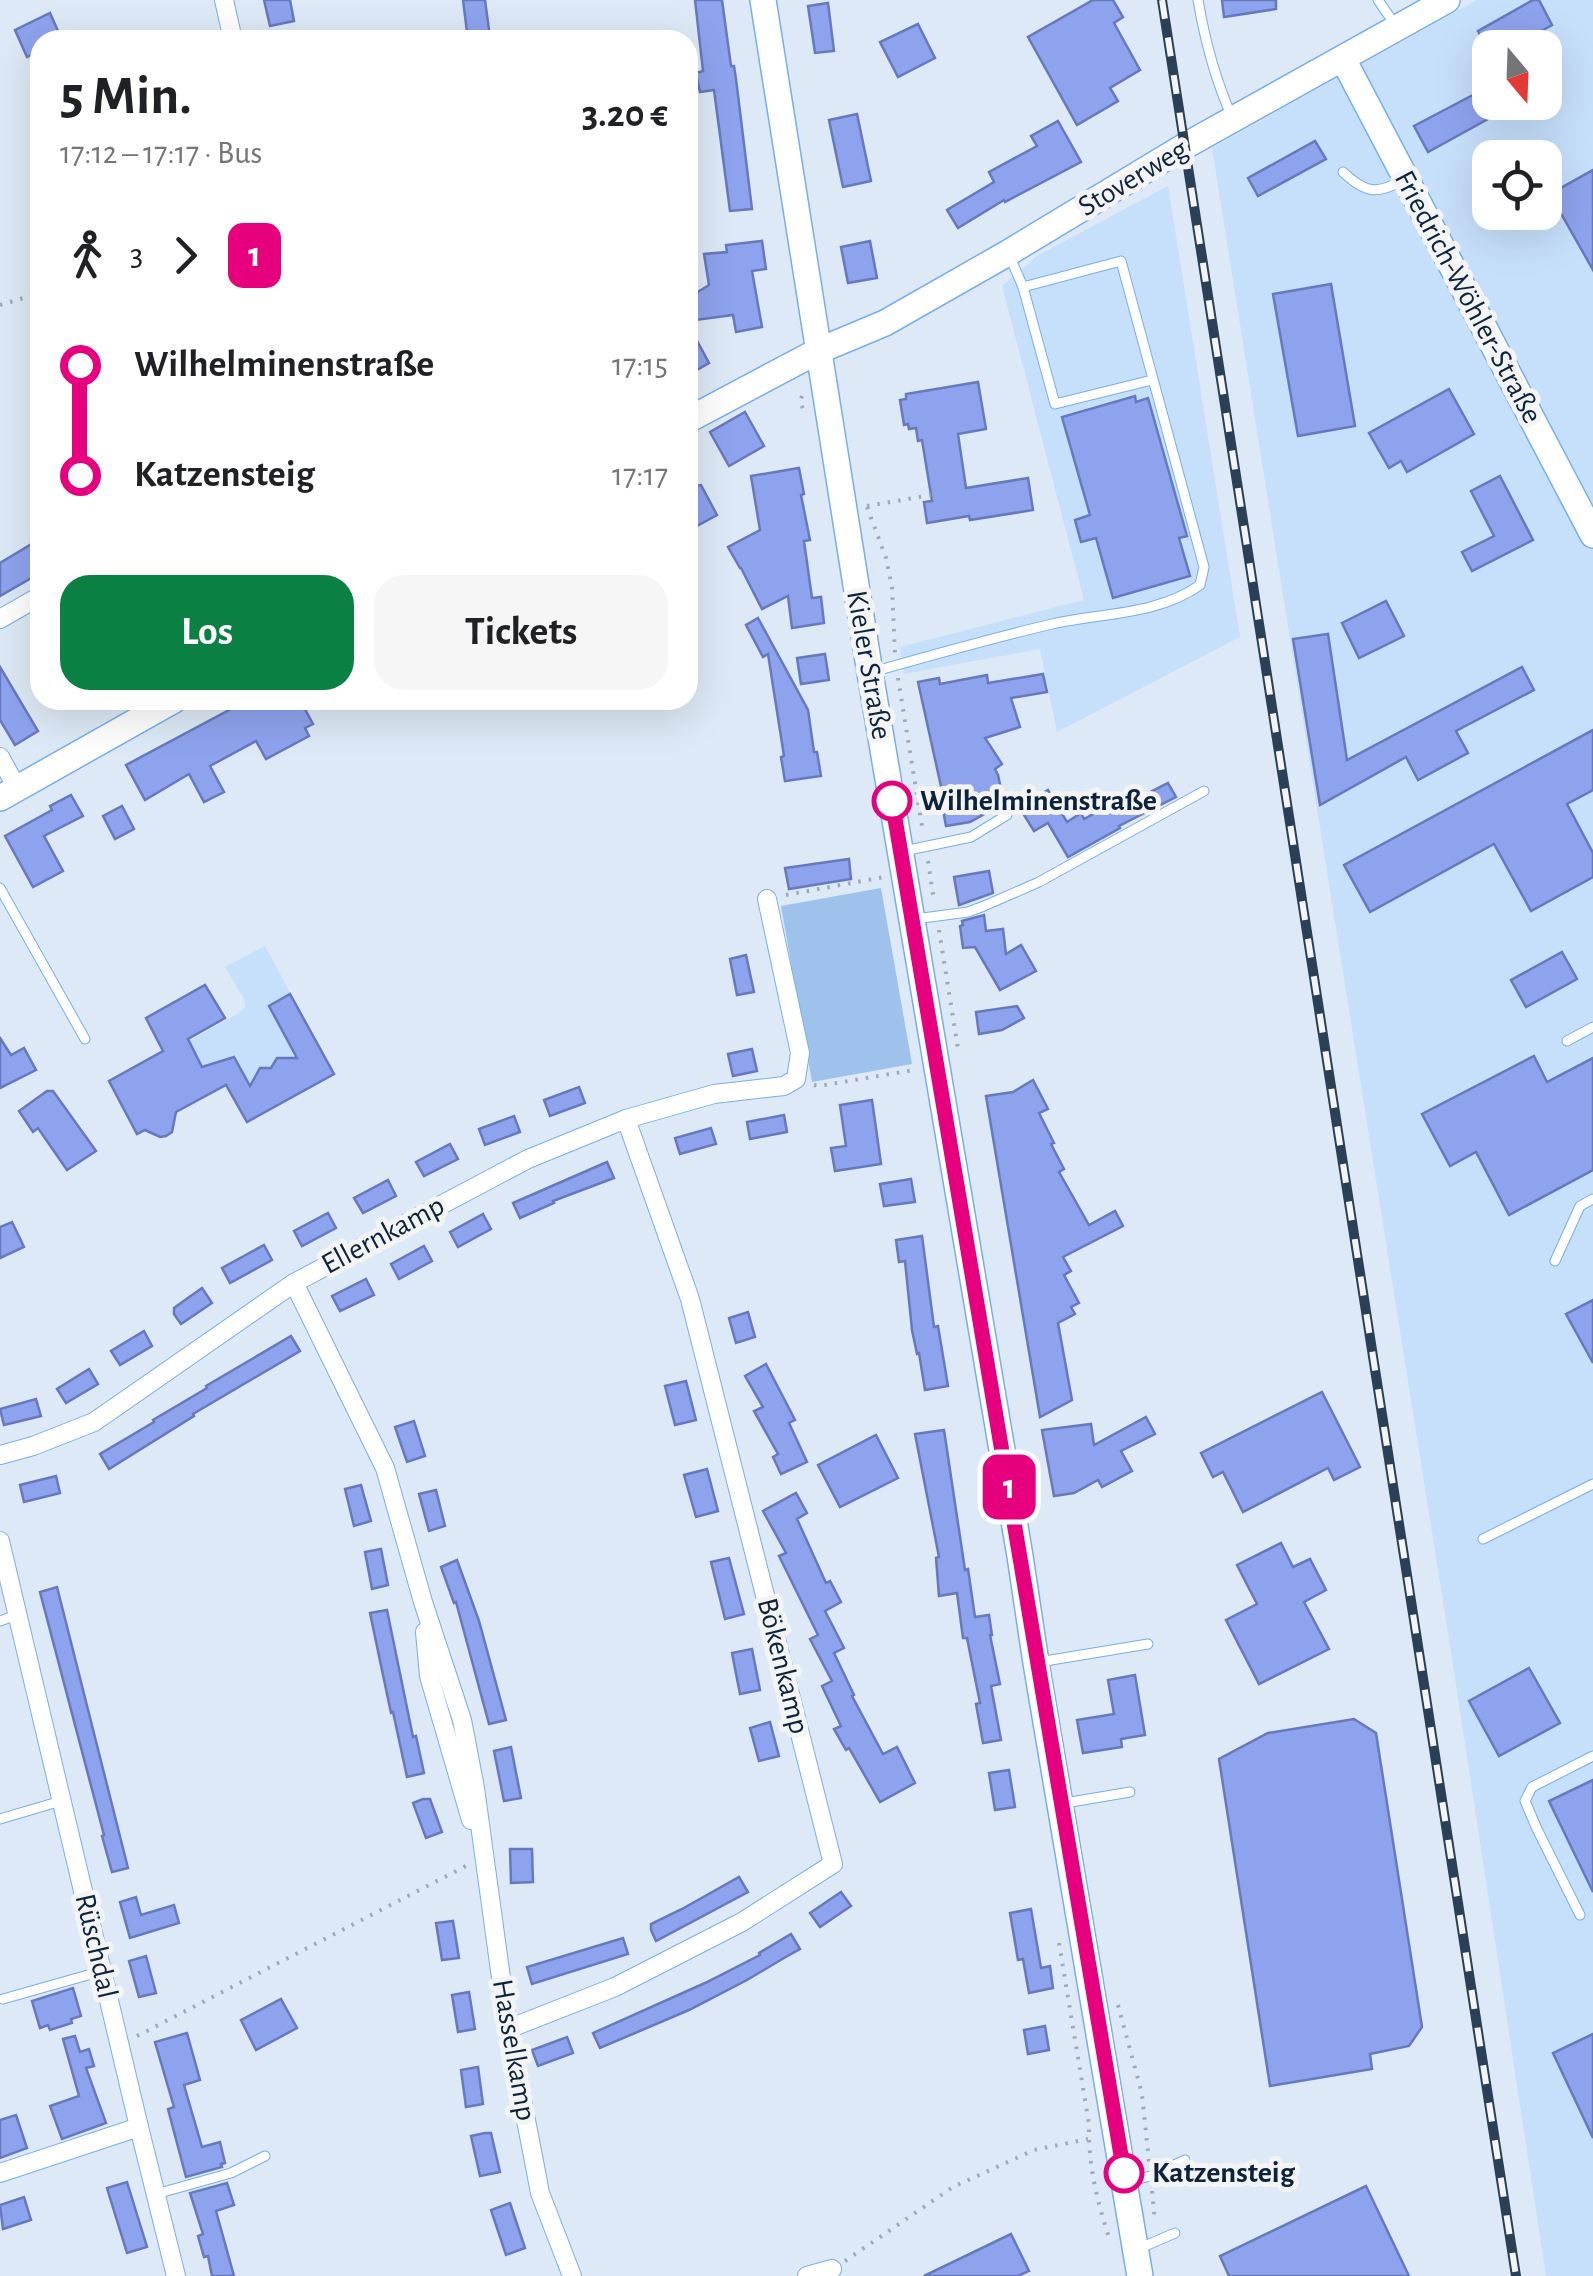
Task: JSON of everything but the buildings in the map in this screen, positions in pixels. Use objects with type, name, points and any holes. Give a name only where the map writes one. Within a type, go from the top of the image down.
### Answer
[{"type":"main road","name":"Kieler Straße","points":[[763,0],[870,673],[913,849],[925,918],[1036,1663],[1138,2179],[1144,2256]]},
{"type":"main road","name":"Stoverweg","points":[[818,351],[885,323],[1447,0]]},
{"type":"main road","name":"Friedrich-Wöhler-Straße","points":[[1343,60],[1593,535]]},
{"type":"main road","points":[[698,415],[818,351]]},
{"type":"main road","points":[[9,793],[156,710]]},
{"type":"street","points":[[224,0],[231,30]]},
{"type":"street","points":[[0,619],[30,602]]},
{"type":"street","points":[[0,757],[9,793]]},
{"type":"street","points":[[767,900],[800,1052],[796,1079]]},
{"type":"street","name":"Ellernkamp","points":[[0,1456],[94,1422],[294,1283],[528,1159],[626,1119],[714,1094],[784,1086],[796,1079]]},
{"type":"street","name":"Bökenkamp","points":[[508,2029],[615,1986],[742,1922],[833,1864],[690,1299],[626,1119]]},
{"type":"street","name":"Hasselkamp","points":[[294,1283],[385,1468],[462,1720],[508,2029],[540,2193],[572,2276]]},
{"type":"street","name":"Rüschdal","points":[[0,1541],[8,1618],[61,1801],[176,2276]]},
{"type":"street","points":[[0,2173],[138,2127]]},
{"type":"street","points":[[808,2276],[832,2270]]},
{"type":"lane","points":[[1198,0],[1206,46],[1233,120]]},
{"type":"lane","points":[[1378,0],[1397,28]]},
{"type":"lane","points":[[1343,172],[1368,190],[1387,189],[1406,179]]},
{"type":"lane","points":[[1008,253],[1023,287],[1056,404],[1152,380]]},
{"type":"lane","points":[[870,673],[1056,623],[1124,613],[1185,596],[1200,585],[1204,568],[1121,262],[1023,287]]},
{"type":"lane","points":[[925,918],[984,906],[1039,882],[1204,791]]},
{"type":"lane","points":[[913,849],[971,837],[1007,815]]},
{"type":"lane","points":[[0,888],[85,1039]]},
{"type":"lane","points":[[1566,1041],[1593,1027]]},
{"type":"lane","points":[[1555,1261],[1580,1206],[1593,1199]]},
{"type":"lane","points":[[1482,1538],[1593,1484]]},
{"type":"lane","points":[[1036,1663],[1148,1644]]},
{"type":"lane","points":[[1580,1915],[1525,1801],[1532,1787],[1593,1756]]},
{"type":"lane","points":[[1062,1804],[1130,1792]]},
{"type":"lane","points":[[0,1819],[61,1801]]},
{"type":"lane","points":[[3,1999],[102,1971]]},
{"type":"lane","points":[[156,2194],[231,2173],[265,2156]]},
{"type":"lane","points":[[1138,2179],[1185,2160]]},
{"type":"lane","points":[[1144,2256],[1175,2233]]},
{"type":"path","points":[[0,305],[30,296]]},
{"type":"path","points":[[931,495],[866,506],[886,558],[892,587],[913,849],[925,918],[961,1065]]},
{"type":"path","points":[[767,900],[884,877]]},
{"type":"path","points":[[796,1079],[818,1086],[916,1070]]},
{"type":"path","points":[[120,2045],[485,1856]]},
{"type":"path","points":[[1117,2003],[1142,2094],[1138,2179],[1144,2256]]},
{"type":"path","points":[[832,2270],[953,2187],[1034,2150],[1089,2139]]},
{"type":"shaded area","points":[[1477,0],[1593,0],[1593,2276],[1546,2276],[1212,148]]},
{"type":"shaded area","points":[[1168,186],[1240,637],[1057,732],[1040,649],[904,674],[900,647],[1084,600],[1002,286],[1037,256]]},
{"type":"shaded area","points":[[881,888],[912,1064],[812,1082],[781,906]]},
{"type":"shaded area","points":[[265,946],[334,1074],[247,1122],[227,1084],[244,1075],[234,1057],[202,1067],[189,1041],[245,1007],[225,967]]},
{"type":"railway","points":[[1162,0],[1516,2276]]},
{"type":"bus line","name":"1","points":[[892,801],[1124,2173]]},
{"type":"place","name":"Wilhelminenstraße","points":[[892,801]]},
{"type":"place","name":"Katzensteig","points":[[1124,2173]]}]
